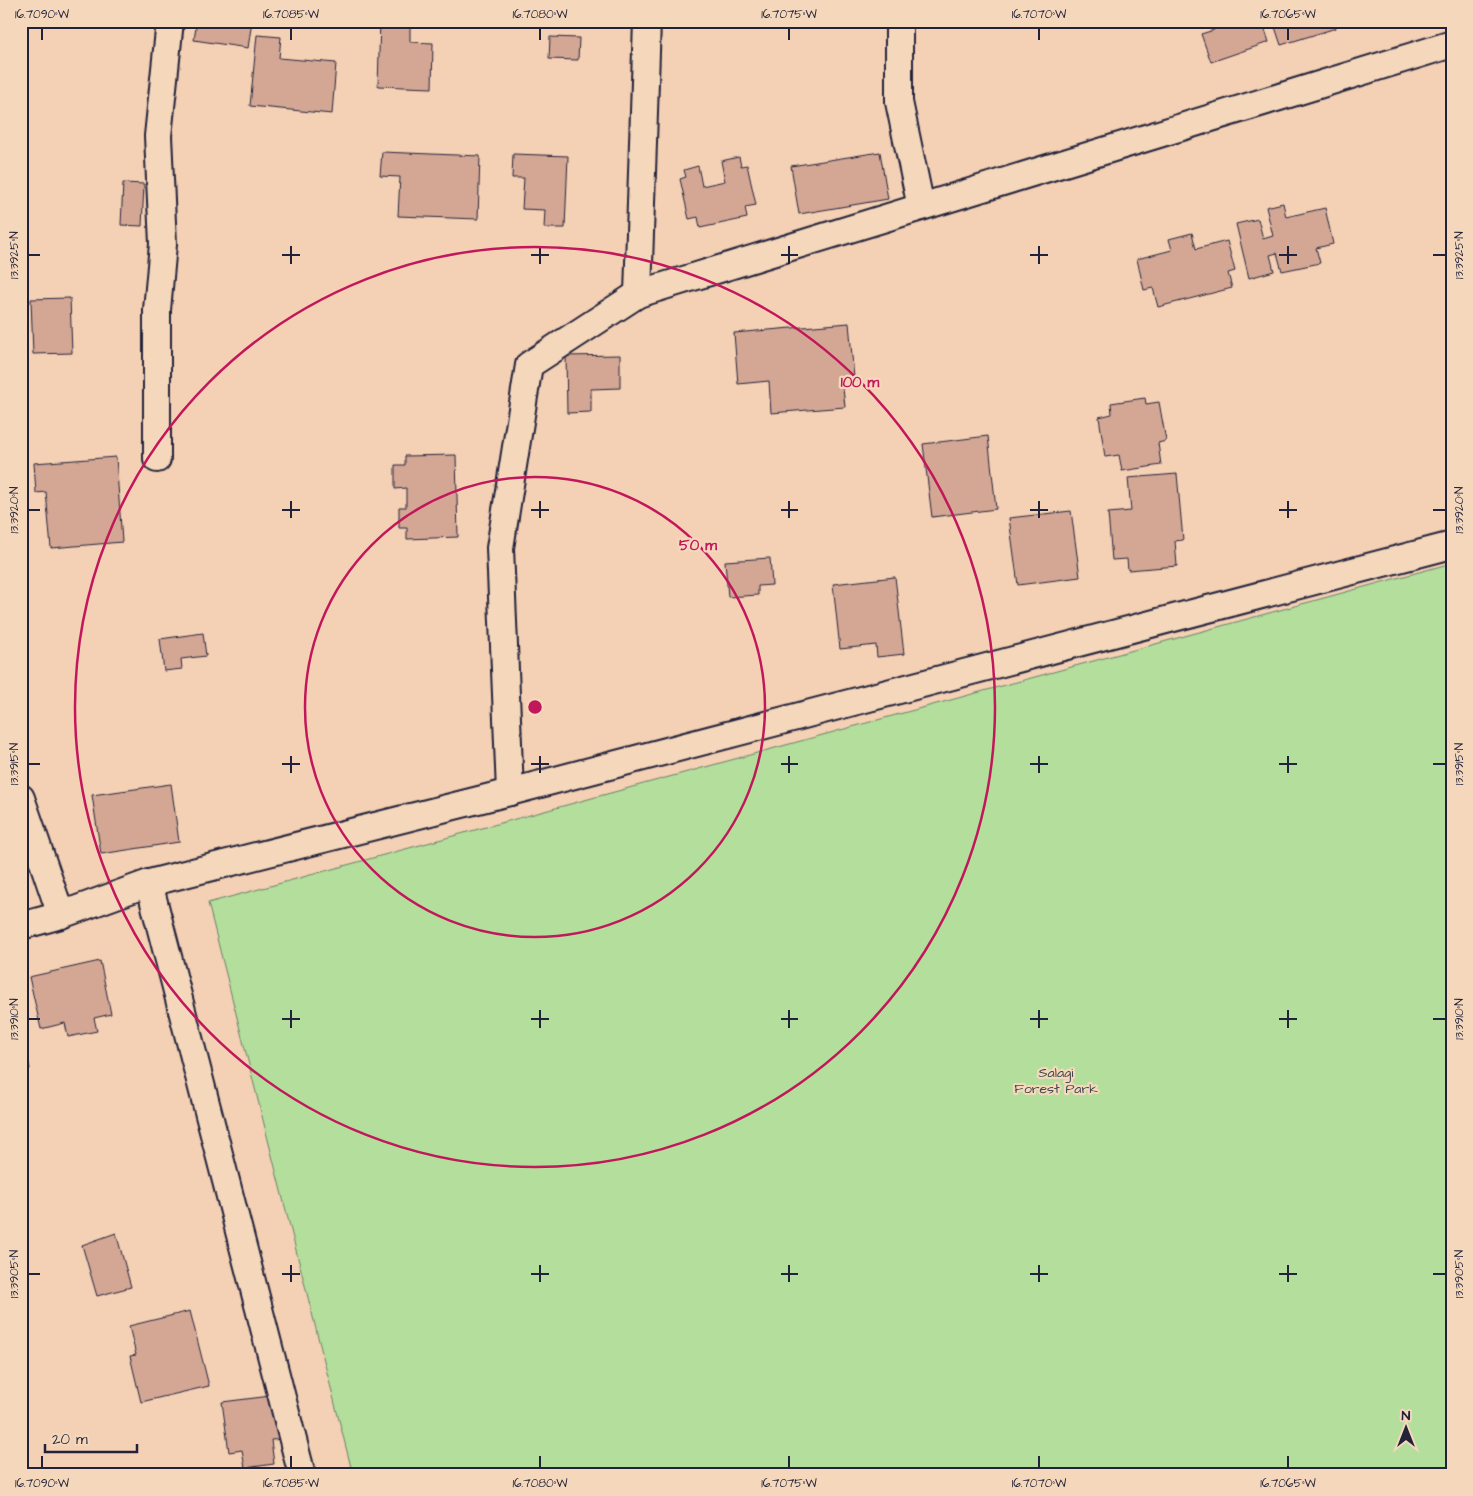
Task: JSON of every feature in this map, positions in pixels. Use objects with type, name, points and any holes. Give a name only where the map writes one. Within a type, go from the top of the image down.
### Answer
[{"type":"street","points":[[157,459],[157,310],[163,244],[158,136],[170,21]]},
{"type":"street","points":[[638,294],[647,21]]},
{"type":"street","points":[[899,21],[899,102],[921,207]]},
{"type":"street","points":[[510,792],[500,548],[529,365],[638,294],[1452,44]]},
{"type":"street","points":[[21,926],[61,915],[149,884],[510,792],[1452,545]]},
{"type":"street","points":[[21,798],[61,915]]},
{"type":"street","points":[[149,884],[302,1475]]},
{"type":"green space","name":"Salagi Forest Park","points":[[1452,563],[1452,1475],[353,1475],[208,903]]},
{"type":"building","points":[[197,21],[252,21],[248,48],[194,40]]},
{"type":"building","points":[[380,21],[410,21],[410,42],[433,43],[432,88],[378,86]]},
{"type":"building","points":[[1211,21],[1262,21],[1269,42],[1211,62],[1201,34],[1214,30]]},
{"type":"building","points":[[1273,21],[1334,21],[1336,28],[1281,45]]},
{"type":"building","points":[[257,35],[281,37],[279,58],[336,63],[332,114],[250,106]]},
{"type":"building","points":[[550,37],[579,38],[578,60],[549,59]]},
{"type":"building","points":[[382,152],[480,156],[478,219],[398,216],[400,177],[380,176]]},
{"type":"building","points":[[880,152],[888,199],[799,214],[791,166]]},
{"type":"building","points":[[513,154],[568,156],[565,228],[544,228],[545,210],[522,209],[524,178],[512,178]]},
{"type":"building","points":[[739,157],[741,166],[747,165],[756,205],[745,207],[747,218],[700,228],[698,217],[689,219],[680,179],[686,177],[684,170],[698,166],[702,186],[725,181],[721,161]]},
{"type":"building","points":[[123,183],[144,184],[142,226],[121,225]]},
{"type":"building","points":[[1283,203],[1286,217],[1325,208],[1333,244],[1316,248],[1320,263],[1282,271],[1277,253],[1270,255],[1274,271],[1249,278],[1236,224],[1258,219],[1263,239],[1273,236],[1266,207]]},
{"type":"building","points":[[1192,233],[1196,249],[1227,241],[1235,271],[1228,273],[1232,288],[1158,307],[1153,288],[1144,290],[1137,259],[1172,250],[1169,239]]},
{"type":"building","points":[[70,298],[72,353],[33,354],[31,299]]},
{"type":"building","points":[[849,323],[854,378],[842,379],[845,407],[771,413],[769,381],[738,384],[734,333]]},
{"type":"building","points":[[620,355],[620,388],[591,389],[591,412],[567,413],[566,356]]},
{"type":"building","points":[[1145,398],[1146,404],[1159,402],[1166,441],[1158,443],[1161,465],[1122,471],[1119,455],[1105,457],[1099,417],[1112,414],[1111,403]]},
{"type":"building","points":[[988,436],[996,509],[932,517],[923,444]]},
{"type":"building","points":[[456,455],[458,537],[407,539],[407,528],[399,528],[399,507],[406,507],[406,488],[395,489],[395,465],[405,465],[405,456]]},
{"type":"building","points":[[116,457],[122,542],[51,548],[46,492],[36,493],[34,463]]},
{"type":"building","points":[[1177,474],[1183,540],[1175,541],[1177,566],[1128,570],[1127,559],[1112,560],[1108,513],[1131,511],[1128,478]]},
{"type":"building","points":[[1071,511],[1080,577],[1018,585],[1009,518]]},
{"type":"building","points":[[770,558],[772,585],[758,586],[758,595],[728,597],[725,561]]},
{"type":"building","points":[[895,577],[904,654],[877,657],[876,645],[840,649],[833,584]]},
{"type":"building","points":[[203,633],[206,656],[181,659],[182,669],[164,671],[160,639]]},
{"type":"building","points":[[171,784],[179,842],[101,854],[92,795]]},
{"type":"building","points":[[100,961],[111,1014],[94,1018],[97,1031],[68,1037],[65,1023],[41,1029],[29,977]]},
{"type":"building","points":[[21,1026],[30,1069],[21,1071]]},
{"type":"building","points":[[116,1233],[131,1287],[97,1296],[82,1245]]},
{"type":"building","points":[[190,1311],[209,1386],[141,1402],[130,1356],[136,1355],[129,1326]]},
{"type":"building","points":[[279,1395],[285,1439],[271,1440],[274,1464],[245,1468],[242,1450],[229,1452],[222,1402]]}]
